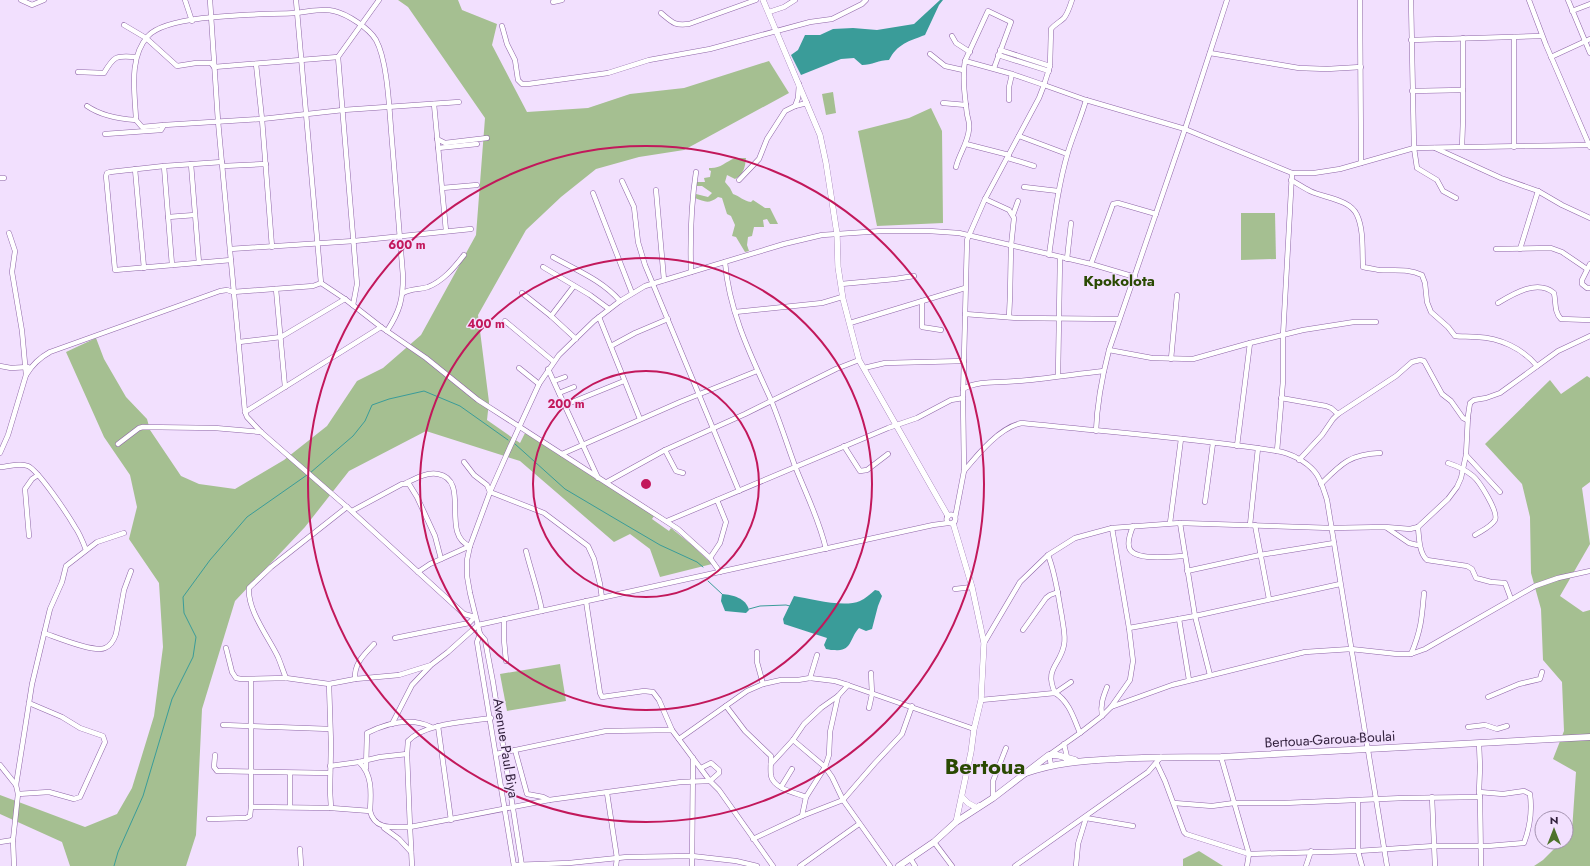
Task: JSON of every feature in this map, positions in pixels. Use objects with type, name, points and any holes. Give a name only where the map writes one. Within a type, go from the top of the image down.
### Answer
[{"type":"highway","name":"Bertoua-Garoua-Boulai","points":[[1049,755],[1067,760],[1081,761],[1162,757],[1221,757],[1590,737]]},
{"type":"highway","points":[[899,866],[934,842],[956,822],[993,798],[1049,755]]},
{"type":"highway","name":"Bertoua-Garoua-Boulai","points":[[1026,773],[1067,760]]},
{"type":"main road","points":[[763,0],[820,135],[837,234],[842,297],[860,360],[895,425],[907,442],[948,516]]},
{"type":"main road","points":[[952,521],[972,587],[984,643],[981,700],[956,822]]},
{"type":"main road","points":[[962,797],[972,806],[977,808],[979,806]]},
{"type":"street","points":[[22,0],[32,5],[44,0]]},
{"type":"street","points":[[185,0],[192,21]]},
{"type":"street","points":[[210,0],[218,121],[245,412],[247,417],[261,432],[352,511],[464,614],[475,617]]},
{"type":"street","points":[[296,0],[321,283]]},
{"type":"street","points":[[353,305],[357,284],[338,57],[379,0]]},
{"type":"street","points":[[553,2],[562,0]]},
{"type":"street","points":[[660,13],[674,24],[689,24],[756,0]]},
{"type":"street","points":[[769,12],[784,7],[795,0]]},
{"type":"street","points":[[502,26],[509,50],[515,60],[518,80],[522,84],[528,84],[608,73],[649,60],[694,53],[810,22],[832,19],[862,4],[866,0]]},
{"type":"street","points":[[952,521],[964,471],[963,389],[965,288],[966,252],[969,235],[985,199],[1039,98],[1049,69],[1051,29],[1063,19],[1072,0]]},
{"type":"street","points":[[1096,431],[1096,411],[1109,350],[1228,0]]},
{"type":"street","points":[[1360,0],[1361,163]]},
{"type":"street","points":[[1411,0],[1414,148],[1417,168],[1437,180],[1443,191],[1456,198]]},
{"type":"street","points":[[965,61],[994,68],[1086,100],[1185,129],[1292,173],[1340,169],[1414,148],[1590,145],[1542,36],[1529,0]]},
{"type":"street","points":[[1568,0],[1572,11],[1588,40],[1590,53]]},
{"type":"street","points":[[1572,11],[1590,4]]},
{"type":"street","points":[[387,331],[398,313],[403,293],[400,236],[389,106],[381,54],[376,40],[366,27],[335,11],[323,10],[296,13],[211,17],[167,25],[150,34],[146,38],[136,57],[136,120],[142,127],[262,119],[389,106],[459,102]]},
{"type":"street","points":[[956,167],[958,158],[966,144],[970,128],[966,106],[963,70],[965,61],[988,11],[1011,22],[994,68]]},
{"type":"street","points":[[124,25],[146,38],[177,66],[196,63],[210,63],[214,67],[338,57]]},
{"type":"street","points":[[952,36],[956,43],[970,52]]},
{"type":"street","points":[[1411,40],[1542,36]]},
{"type":"street","points":[[1514,37],[1514,147]]},
{"type":"street","points":[[1462,147],[1463,38]]},
{"type":"street","points":[[1551,57],[1588,40]]},
{"type":"street","points":[[1000,50],[1049,69]]},
{"type":"street","points":[[1210,53],[1299,68],[1327,69],[1361,67]]},
{"type":"street","points":[[930,54],[945,66],[963,70]]},
{"type":"street","points":[[78,72],[104,74],[112,60],[122,55],[136,57]]},
{"type":"street","points":[[998,55],[1049,69]]},
{"type":"street","points":[[256,64],[266,164],[272,247]]},
{"type":"street","points":[[1009,100],[1009,87],[1012,74]]},
{"type":"street","points":[[795,106],[798,98],[799,83]]},
{"type":"street","points":[[1412,90],[1463,90]]},
{"type":"street","points":[[1050,255],[1058,191],[1068,154],[1086,100]]},
{"type":"street","points":[[739,180],[759,159],[767,139],[785,111],[795,106],[807,103]]},
{"type":"street","points":[[943,103],[966,106]]},
{"type":"street","points":[[434,104],[446,231]]},
{"type":"street","points":[[87,106],[94,111],[136,120]]},
{"type":"street","points":[[106,134],[161,130],[164,125]]},
{"type":"street","points":[[1019,136],[1068,154]]},
{"type":"street","points":[[437,139],[445,143],[487,138]]},
{"type":"street","points":[[438,148],[477,144]]},
{"type":"street","points":[[966,144],[1008,156],[1034,166]]},
{"type":"street","points":[[1433,148],[1502,178],[1538,191],[1562,205],[1590,218]]},
{"type":"street","points":[[231,260],[115,270],[107,173],[191,164],[266,164]]},
{"type":"street","points":[[191,164],[199,263]]},
{"type":"street","points":[[164,166],[172,265]]},
{"type":"street","points":[[135,169],[144,268]]},
{"type":"street","points":[[691,272],[690,248],[696,172]]},
{"type":"street","points":[[1277,451],[1292,173]]},
{"type":"street","points":[[1291,180],[1312,192],[1346,204],[1354,210],[1357,215],[1360,228],[1363,267],[1379,270],[1398,269],[1415,271],[1422,275],[1425,283],[1427,302],[1431,312],[1448,327],[1455,336],[1478,337],[1496,340],[1512,345],[1523,352],[1537,366]]},
{"type":"street","points":[[622,181],[634,207],[638,242],[645,265],[739,491]]},
{"type":"street","points":[[442,188],[478,186]]},
{"type":"street","points":[[1024,187],[1058,191]]},
{"type":"street","points":[[656,190],[664,280]]},
{"type":"street","points":[[1520,249],[1538,191]]},
{"type":"street","points":[[593,193],[632,293]]},
{"type":"street","points":[[985,199],[1009,210],[1013,215]]},
{"type":"street","points":[[1009,317],[1011,246],[1014,221],[1013,215],[1018,201]]},
{"type":"street","points":[[1092,264],[1113,204],[1118,203],[1156,214]]},
{"type":"street","points":[[168,217],[195,216]]},
{"type":"street","points":[[1067,259],[1071,223]]},
{"type":"street","points":[[230,248],[272,247],[354,241],[471,229]]},
{"type":"street","points":[[522,865],[485,640],[480,634],[475,617],[467,576],[467,560],[470,546],[490,492],[538,384],[553,361],[609,309],[632,293],[652,283],[784,244],[822,235],[882,231],[929,231],[969,235],[1092,264],[1135,277]]},
{"type":"street","points":[[9,233],[15,251],[12,272],[20,316],[26,375]]},
{"type":"street","points":[[1496,250],[1557,249],[1589,267],[1582,280],[1582,284],[1586,288],[1590,288]]},
{"type":"street","points":[[403,293],[410,289],[427,287],[442,279],[454,268],[464,255]]},
{"type":"street","points":[[553,257],[600,283],[613,292],[620,301]]},
{"type":"street","points":[[1058,376],[1060,257]]},
{"type":"street","points":[[725,262],[730,298],[757,371],[771,401],[796,467],[821,526],[826,549]]},
{"type":"street","points":[[543,267],[609,309]]},
{"type":"street","points":[[841,284],[914,276]]},
{"type":"street","points":[[0,453],[8,435],[26,375],[31,366],[50,352],[220,291],[227,290],[234,292],[276,289],[313,286],[321,283]]},
{"type":"street","points":[[321,283],[426,358],[478,400],[667,521],[710,558],[720,572]]},
{"type":"street","points":[[551,316],[574,286]]},
{"type":"street","points":[[850,323],[965,288]]},
{"type":"street","points":[[1498,303],[1520,290],[1530,288],[1550,290],[1554,293],[1555,309],[1561,319],[1590,320]]},
{"type":"street","points":[[276,289],[285,387]]},
{"type":"street","points":[[522,293],[551,316],[576,339]]},
{"type":"street","points":[[1171,359],[1177,295]]},
{"type":"street","points":[[735,312],[822,302],[842,297]]},
{"type":"street","points":[[239,342],[281,337],[345,299]]},
{"type":"street","points":[[922,301],[922,327],[941,330]]},
{"type":"street","points":[[965,314],[1009,317],[1119,319]]},
{"type":"street","points":[[599,317],[640,419]]},
{"type":"street","points":[[611,346],[635,333],[668,319]]},
{"type":"street","points":[[505,321],[553,361]]},
{"type":"street","points":[[1109,350],[1152,358],[1193,359],[1303,330],[1354,322],[1376,322]]},
{"type":"street","points":[[245,412],[381,327]]},
{"type":"street","points":[[984,643],[1020,582],[1048,555],[1075,538],[1112,528],[1180,523],[1331,528],[1385,527],[1400,529],[1418,527],[1448,498],[1457,487],[1464,470],[1470,403],[1474,400],[1500,393],[1558,350],[1590,336]]},
{"type":"street","points":[[1237,446],[1250,343]]},
{"type":"street","points":[[607,482],[665,450],[713,429],[830,372],[860,360]]},
{"type":"street","points":[[1299,460],[1322,434],[1336,413],[1396,376],[1412,362],[1420,360],[1424,361],[1442,394],[1451,401],[1463,418],[1467,420],[1468,416]]},
{"type":"street","points":[[864,368],[885,363],[964,362]]},
{"type":"street","points":[[0,366],[11,368],[25,368],[31,366]]},
{"type":"street","points":[[519,368],[538,384]]},
{"type":"street","points":[[548,369],[598,478]]},
{"type":"street","points":[[562,454],[698,394],[757,371]]},
{"type":"street","points":[[963,389],[969,386],[984,384],[1104,371]]},
{"type":"street","points":[[554,381],[565,377]]},
{"type":"street","points":[[565,405],[624,381]]},
{"type":"street","points":[[560,393],[574,387]]},
{"type":"street","points":[[667,521],[844,446],[895,425],[917,418],[952,400],[963,398]]},
{"type":"street","points":[[1281,398],[1326,406],[1331,408],[1336,413]]},
{"type":"street","points":[[964,471],[979,453],[1001,433],[1014,425],[1022,423],[1096,431],[1122,432],[1277,451],[1293,456],[1315,472],[1327,500],[1387,866]]},
{"type":"street","points":[[118,444],[139,428],[143,427],[215,428],[261,432]]},
{"type":"street","points":[[1170,524],[1181,439]]},
{"type":"street","points":[[1205,502],[1213,443]]},
{"type":"street","points":[[844,446],[860,470],[867,470],[888,454]]},
{"type":"street","points":[[1258,448],[1252,525],[1269,599]]},
{"type":"street","points":[[665,450],[676,471],[683,473]]},
{"type":"street","points":[[1321,484],[1345,462],[1356,456],[1380,453]]},
{"type":"street","points":[[1466,455],[1500,492]]},
{"type":"street","points":[[464,462],[474,475],[487,485],[490,492],[544,513],[588,546],[594,559],[602,598]]},
{"type":"street","points":[[1448,463],[1464,470],[1476,478],[1495,512],[1495,520],[1475,535]]},
{"type":"street","points":[[0,467],[24,464],[29,466],[38,475],[76,528],[86,550]]},
{"type":"street","points":[[352,511],[372,499],[419,476],[435,473],[446,475],[451,480],[454,494],[455,516],[459,538],[463,544],[470,546]]},
{"type":"street","points":[[29,536],[26,489],[32,480],[38,475]]},
{"type":"street","points":[[406,483],[409,484],[417,497],[435,536],[440,559]]},
{"type":"street","points":[[710,558],[720,543],[726,522],[717,500]]},
{"type":"street","points":[[934,525],[948,516],[957,503]]},
{"type":"street","points":[[286,678],[278,657],[256,616],[249,599],[249,588],[271,567],[347,507]]},
{"type":"street","points":[[948,516],[952,521]]},
{"type":"street","points":[[948,516],[952,521]]},
{"type":"street","points":[[392,724],[410,688],[431,665],[478,625],[952,521]]},
{"type":"street","points":[[1180,523],[1195,616],[1210,675]]},
{"type":"street","points":[[1133,526],[1129,547],[1131,552],[1137,556],[1185,556]]},
{"type":"street","points":[[1385,527],[1409,544],[1417,545]]},
{"type":"street","points":[[1418,527],[1423,557],[1427,560],[1467,566],[1472,569],[1476,578],[1491,582],[1505,582],[1511,599]]},
{"type":"street","points":[[1051,765],[1049,755],[1102,716],[1111,707],[1130,680],[1132,661],[1129,628],[1112,528]]},
{"type":"street","points":[[14,866],[13,840],[18,794],[16,785],[29,702],[50,610],[62,582],[66,566],[97,542],[124,532]]},
{"type":"street","points":[[1187,571],[1260,555],[1334,543]]},
{"type":"street","points":[[418,572],[440,559],[470,546]]},
{"type":"street","points":[[526,551],[534,581],[538,589],[542,611]]},
{"type":"street","points":[[1048,555],[1055,571],[1065,640],[1062,652],[1052,671],[1052,687],[1054,693],[1061,697],[1071,710],[1080,733]]},
{"type":"street","points":[[44,632],[86,647],[98,649],[106,648],[114,639],[116,634],[124,590],[131,571]]},
{"type":"street","points":[[1111,707],[1189,680],[1304,652],[1351,649],[1411,654],[1425,649],[1535,586],[1558,578],[1590,572]]},
{"type":"street","points":[[1129,628],[1195,616],[1340,584]]},
{"type":"street","points":[[955,589],[972,587]]},
{"type":"street","points":[[1023,630],[1046,598],[1058,592]]},
{"type":"street","points":[[1411,654],[1419,636],[1422,622],[1424,593]]},
{"type":"street","points":[[586,601],[600,693],[602,697],[644,691],[653,692],[659,700],[672,730],[710,781],[719,790],[773,866]]},
{"type":"street","points":[[395,638],[469,623],[475,617]]},
{"type":"street","points":[[504,619],[506,661]]},
{"type":"street","points":[[1179,619],[1189,680]]},
{"type":"street","name":"Avenue Paul Biya","points":[[480,634],[477,642],[491,718],[514,866]]},
{"type":"street","points":[[355,679],[354,670],[357,663],[374,644]]},
{"type":"street","points":[[226,648],[232,672],[236,678],[251,680],[286,678],[329,684],[355,679],[399,674],[431,665]]},
{"type":"street","points":[[757,652],[757,662],[763,684]]},
{"type":"street","points":[[810,678],[817,655]]},
{"type":"street","points":[[1488,697],[1519,684],[1540,679],[1542,672]]},
{"type":"street","points":[[870,708],[872,694],[871,673]]},
{"type":"street","points":[[679,739],[747,691],[763,684],[781,680],[810,678],[835,681],[848,685],[912,706],[974,729]]},
{"type":"street","points":[[209,819],[246,818],[250,816],[251,680]]},
{"type":"street","points":[[981,700],[1054,693],[1072,682]]},
{"type":"street","points":[[329,684],[331,808]]},
{"type":"street","points":[[772,764],[793,740],[804,724],[821,708],[838,696],[848,685]]},
{"type":"street","points":[[1102,716],[1102,698],[1107,687]]},
{"type":"street","points":[[802,816],[806,797],[824,767],[829,755],[830,732],[838,696]]},
{"type":"street","points":[[18,794],[49,792],[74,799],[80,797],[105,742],[103,736],[80,728],[62,716],[29,702]]},
{"type":"street","points":[[726,706],[745,731],[767,751],[772,764],[773,780],[781,787],[806,797]]},
{"type":"street","points":[[753,839],[802,816],[843,800],[902,734],[912,706]]},
{"type":"street","points":[[412,866],[407,754],[408,741],[413,736],[431,727],[491,718]]},
{"type":"street","points":[[412,852],[399,839],[376,822],[370,811],[370,786],[366,768],[367,733],[392,724],[408,721],[423,723],[431,727]]},
{"type":"street","points":[[223,725],[330,729]]},
{"type":"street","points":[[1468,727],[1485,725],[1497,729],[1507,726]]},
{"type":"street","points":[[438,726],[451,820]]},
{"type":"street","points":[[496,754],[606,731],[672,730]]},
{"type":"street","points":[[793,740],[824,767],[832,777],[843,800],[890,866]]},
{"type":"street","points":[[1479,742],[1481,866]]},
{"type":"street","points":[[1064,744],[1067,760]]},
{"type":"street","points":[[993,798],[993,780],[1006,748]]},
{"type":"street","points":[[515,750],[527,794],[543,797],[549,800]]},
{"type":"street","points":[[330,766],[407,754]]},
{"type":"street","points":[[215,755],[214,767],[217,772],[330,773]]},
{"type":"street","points":[[1015,866],[1085,818],[1142,776],[1157,764],[1162,757]]},
{"type":"street","points":[[1221,757],[1249,854],[1247,866]]},
{"type":"street","points":[[692,866],[693,758]]},
{"type":"street","points":[[359,762],[366,768]]},
{"type":"street","points":[[383,828],[410,827],[549,800],[692,781],[710,781],[719,773],[719,770],[711,763],[701,768]]},
{"type":"street","points":[[1157,764],[1186,834],[1249,854],[1311,851],[1358,851],[1434,846],[1481,846],[1524,843],[1529,830],[1532,802],[1530,794],[1524,791],[1503,794],[1479,792]]},
{"type":"street","points":[[0,765],[16,785]]},
{"type":"street","points":[[781,787],[792,769]]},
{"type":"street","points":[[290,773],[290,807]]},
{"type":"street","points":[[607,792],[617,858],[616,866]]},
{"type":"street","points":[[1432,797],[1435,866]]},
{"type":"street","points":[[1174,803],[1212,806],[1234,803],[1480,797]]},
{"type":"street","points":[[1358,801],[1358,851],[1362,866]]},
{"type":"street","points":[[251,807],[331,808],[370,811]]},
{"type":"street","points":[[1085,818],[1134,826]]},
{"type":"street","points":[[1076,866],[1078,844],[1085,818]]},
{"type":"street","points":[[800,866],[859,824]]},
{"type":"street","points":[[0,842],[13,840]]},
{"type":"street","points":[[934,842],[952,866]]},
{"type":"street","points":[[300,849],[301,866]]},
{"type":"street","points":[[1306,866],[1311,851]]},
{"type":"street","points":[[514,866],[617,858],[692,856],[736,861],[757,866]]},
{"type":"street","points":[[910,858],[916,866]]},
{"type":"shaded area","points":[[398,0],[458,0],[462,10],[497,24],[492,45],[527,112],[588,108],[630,94],[684,88],[769,61],[789,93],[684,150],[639,157],[596,169],[561,197],[526,230],[478,315],[489,402],[487,420],[520,443],[525,433],[654,516],[652,519],[669,531],[671,528],[712,564],[660,577],[650,549],[630,534],[614,542],[520,461],[426,431],[349,471],[305,527],[235,601],[202,709],[196,835],[186,866],[70,866],[62,842],[0,814],[0,795],[85,827],[117,814],[132,788],[154,716],[163,647],[159,583],[129,539],[137,507],[130,475],[104,437],[66,352],[96,338],[104,359],[126,397],[147,419],[150,430],[181,476],[199,484],[235,489],[284,460],[327,426],[357,381],[383,368],[421,335],[476,235],[485,118],[408,7]]},
{"type":"shaded area","points":[[940,0],[943,0],[939,5],[925,35],[909,41],[900,47],[889,60],[862,65],[854,58],[841,59],[801,75],[791,55],[798,50],[805,35],[820,35],[833,29],[853,28],[877,30],[914,24]]},
{"type":"shaded area","points":[[833,92],[836,113],[826,115],[822,94]]},
{"type":"shaded area","points":[[931,108],[942,131],[943,223],[877,226],[858,131],[909,118]]},
{"type":"shaded area","points":[[735,158],[746,158],[744,170],[735,179],[727,175],[725,182],[733,194],[744,200],[751,202],[753,200],[765,208],[770,208],[778,224],[770,224],[767,219],[763,220],[764,227],[754,227],[752,236],[748,237],[747,245],[749,251],[745,252],[736,237],[732,236],[735,225],[731,216],[727,214],[722,198],[718,197],[707,202],[695,198],[696,194],[708,197],[712,193],[702,186],[696,186],[696,182],[705,182],[704,178],[710,177],[711,171],[709,168],[719,166]]},
{"type":"shaded area","points":[[1241,213],[1275,213],[1276,259],[1241,260]]},
{"type":"shaded area","points":[[1587,376],[1590,378],[1590,482],[1582,488],[1590,544],[1560,596],[1583,612],[1590,610],[1590,866],[1534,866],[1543,860],[1553,850],[1574,850],[1573,810],[1576,772],[1553,759],[1564,731],[1562,682],[1543,660],[1541,609],[1531,573],[1530,517],[1522,484],[1485,444],[1550,380],[1561,394]]},
{"type":"shaded area","points":[[875,590],[879,591],[882,596],[872,629],[866,631],[859,628],[845,649],[826,649],[824,645],[827,638],[784,624],[783,619],[794,596],[845,604],[860,601]]},
{"type":"shaded area","points":[[722,594],[735,596],[742,600],[749,610],[746,613],[725,611],[721,601]]},
{"type":"shaded area","points":[[560,664],[566,701],[507,711],[500,674]]},
{"type":"shaded area","points":[[1199,851],[1223,866],[1183,866],[1183,859]]},
{"type":"waterway","points":[[310,473],[353,436],[365,421],[372,405],[389,399],[424,391],[460,406],[508,440]]},
{"type":"waterway","points":[[515,444],[565,489],[660,545],[697,562],[703,567]]},
{"type":"waterway","points":[[114,866],[118,852],[143,796],[172,699],[193,657],[196,637],[184,613],[183,597],[210,560],[247,517],[307,475]]},
{"type":"waterway","points":[[708,581],[722,594]]},
{"type":"waterway","points":[[749,609],[760,606],[790,606]]},
{"type":"district","name":"Kpokolota","points":[[1119,281]]},
{"type":"district","name":"Bertoua","points":[[985,766]]}]
